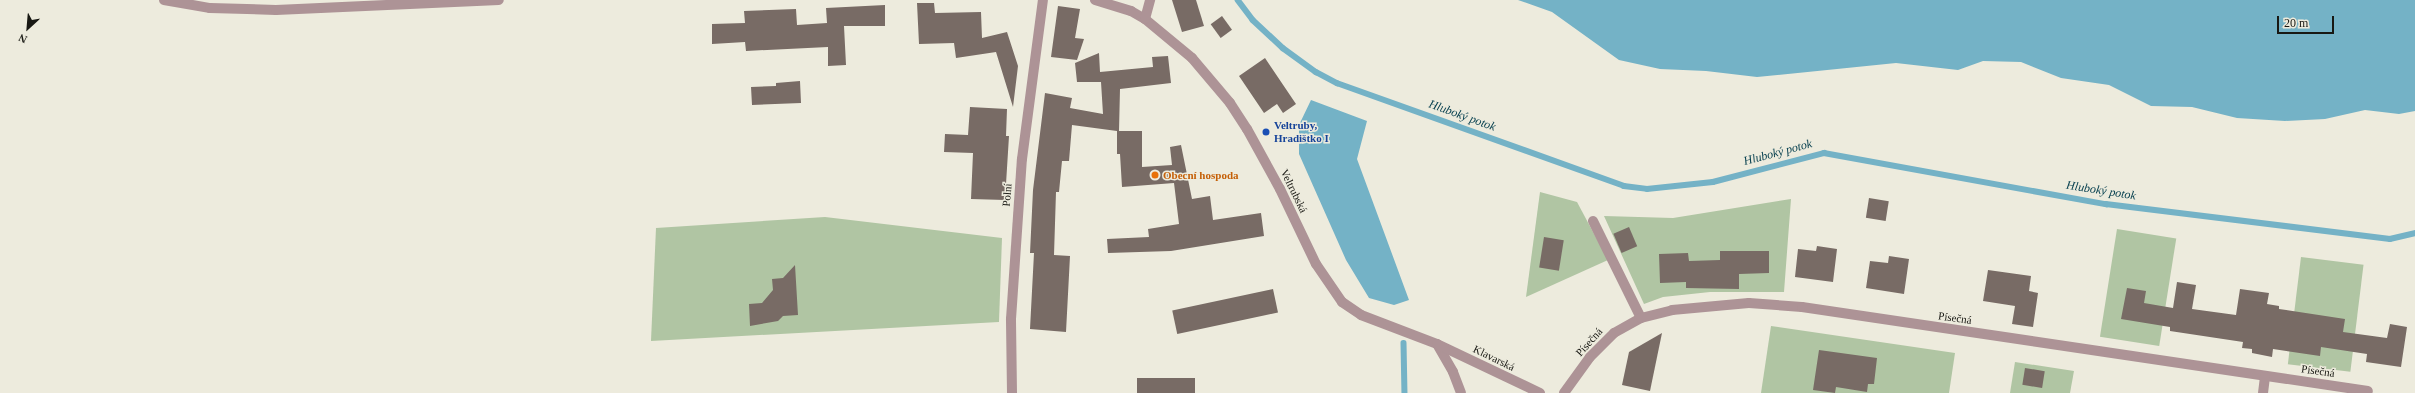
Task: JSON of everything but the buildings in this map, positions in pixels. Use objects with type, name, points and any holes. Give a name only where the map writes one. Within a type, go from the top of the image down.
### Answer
[{"type":"street","points":[[164,0],[210,8],[276,10],[499,0]]},
{"type":"street","name":"Polní","points":[[1012,393],[1011,319],[1022,159],[1043,0]]},
{"type":"street","name":"Veltrubská","points":[[1095,0],[1131,11],[1145,19],[1192,58],[1230,103],[1264,158],[1316,264],[1342,302],[1361,315],[1438,344]]},
{"type":"street","points":[[1145,19],[1150,0]]},
{"type":"street","points":[[1594,221],[1641,318]]},
{"type":"street","name":"Písečná","points":[[1564,393],[1590,357],[1614,333],[1641,318],[1672,310],[1716,304],[1748,303],[1802,307],[2368,390]]},
{"type":"street","points":[[1438,344],[1453,372],[1461,393]]},
{"type":"street","name":"Klavarská","points":[[1438,344],[1540,393]]},
{"type":"street","points":[[2263,393],[2265,376]]},
{"type":"green space","points":[[1540,192],[1577,202],[1608,260],[1526,297]]},
{"type":"green space","points":[[1791,199],[1784,292],[1710,292],[1663,297],[1644,304],[1604,216],[1673,218]]},
{"type":"green space","points":[[825,217],[1002,238],[999,322],[651,341],[656,228]]},
{"type":"green space","points":[[2117,229],[2176,238],[2159,346],[2100,337]]},
{"type":"green space","points":[[2301,257],[2364,265],[2350,372],[2288,364]]},
{"type":"green space","points":[[1771,326],[1955,353],[1949,393],[1761,393]]},
{"type":"green space","points":[[2015,362],[2074,371],[2070,393],[2010,393]]},
{"type":"water","points":[[1518,0],[2415,0],[2415,111],[2399,114],[2365,110],[2325,119],[2285,121],[2237,118],[2192,107],[2151,106],[2109,85],[2061,78],[2021,62],[1983,61],[1958,70],[1896,63],[1757,77],[1706,71],[1660,69],[1619,60],[1552,12]]},
{"type":"water","points":[[1311,100],[1367,121],[1357,159],[1409,300],[1394,305],[1369,298],[1346,260],[1299,154],[1299,125]]},
{"type":"waterway","name":"Hluboký potok","points":[[1238,0],[1253,20],[1283,48],[1316,72],[1337,83],[1624,186],[1647,189],[1713,182],[1824,153],[2106,204],[2390,239],[2415,233]]},
{"type":"waterway","points":[[1404,343],[1405,393]]},
{"type":"place","name":"Veltruby, Hradištko I","points":[[1266,132]]},
{"type":"place","name":"Obecní hospoda","points":[[1155,175]]}]
